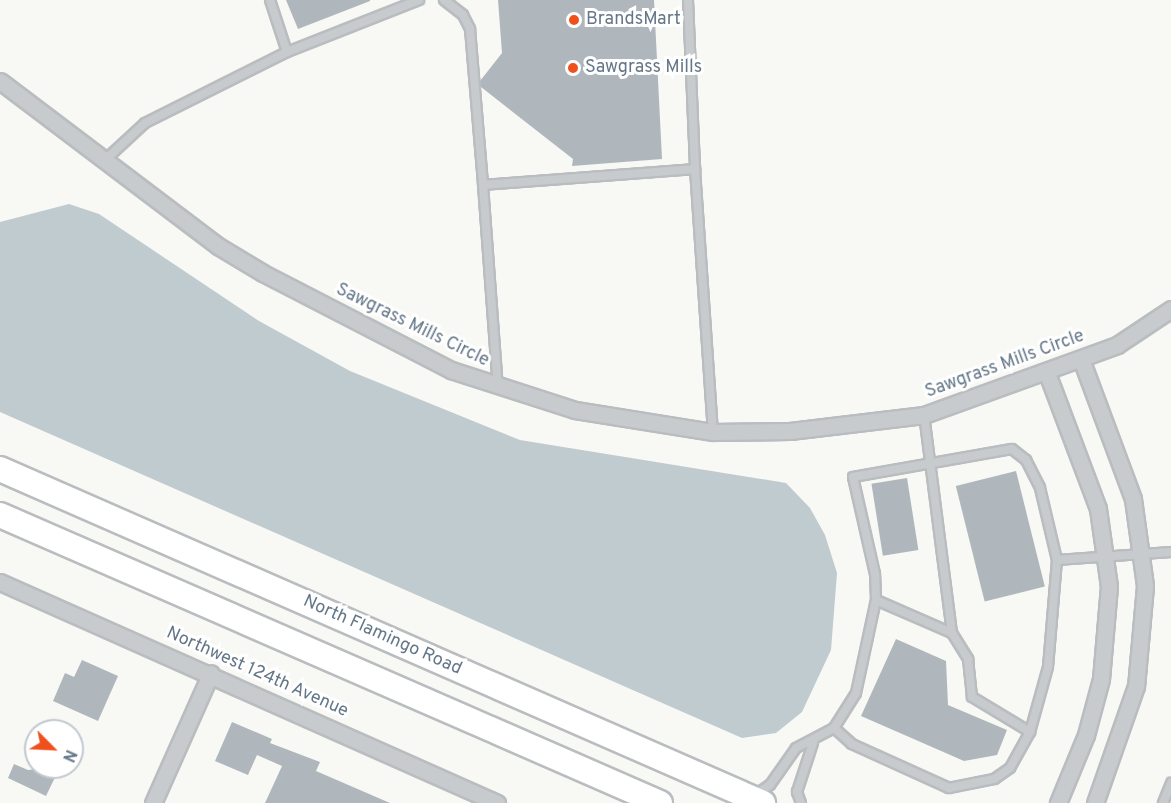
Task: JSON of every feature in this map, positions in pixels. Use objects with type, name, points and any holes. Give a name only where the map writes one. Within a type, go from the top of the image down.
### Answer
[{"type":"highway","name":"North Flamingo Road","points":[[0,469],[757,800]]},
{"type":"highway","points":[[0,515],[660,803]]},
{"type":"street","name":"Sawgrass Mills Circle","points":[[0,81],[218,246],[263,273],[408,350],[498,388],[575,410],[713,432],[790,431],[924,415],[1117,345],[1171,309]]},
{"type":"street","points":[[1081,359],[1133,499],[1143,554],[1143,624],[1136,686],[1095,803]]},
{"type":"street","points":[[1047,372],[1098,509],[1107,556],[1101,679],[1086,735],[1058,803]]},
{"type":"street","name":"Northwest 124th Avenue","points":[[0,582],[211,673],[497,803]]},
{"type":"street","points":[[153,803],[211,673]]},
{"type":"lane","points":[[270,0],[287,52]]},
{"type":"lane","points":[[105,160],[145,123],[287,52],[419,0]]},
{"type":"lane","points":[[444,0],[463,15],[470,29],[498,388]]},
{"type":"lane","points":[[688,0],[695,169],[713,432]]},
{"type":"lane","points":[[483,185],[695,169]]},
{"type":"lane","points":[[924,415],[927,463],[952,633],[968,658],[972,697],[1030,732]]},
{"type":"lane","points":[[757,800],[796,748],[813,743],[834,728],[856,693],[876,600],[875,574],[853,477],[1012,449],[1026,460],[1040,488],[1057,560],[1048,667],[1030,732],[1010,768],[994,779],[949,788],[852,744],[834,728]]},
{"type":"lane","points":[[1057,560],[1171,552]]},
{"type":"lane","points":[[876,600],[952,633]]},
{"type":"lane","points":[[801,803],[797,792],[813,743]]},
{"type":"lane","points":[[1163,803],[1171,783]]},
{"type":"shaded area","points":[[69,204],[99,214],[259,321],[350,371],[520,440],[786,483],[810,508],[825,535],[837,573],[831,650],[802,712],[776,733],[742,738],[0,412],[0,222]]},
{"type":"building","points":[[286,0],[370,0],[370,1],[298,29]]},
{"type":"building","name":"Sawgrass Mills","points":[[498,0],[654,0],[662,159],[572,166],[573,159],[481,87],[480,81],[502,53]]},
{"type":"building","points":[[1016,471],[1045,586],[985,601],[956,486]]},
{"type":"building","points":[[907,478],[918,550],[883,556],[871,484]]},
{"type":"building","points":[[896,639],[946,661],[948,705],[1007,730],[997,755],[964,761],[861,716]]},
{"type":"building","points":[[82,660],[118,676],[98,721],[53,701],[65,673],[74,677]]},
{"type":"building","points":[[232,722],[272,739],[270,743],[320,762],[316,771],[390,803],[265,803],[282,766],[257,755],[248,775],[215,761]]},
{"type":"building","points":[[14,764],[24,768],[24,779],[54,779],[46,796],[8,778]]},
{"type":"place","name":"BrandsMart","points":[[574,20]]},
{"type":"place","name":"Sawgrass Mills","points":[[573,68]]}]
